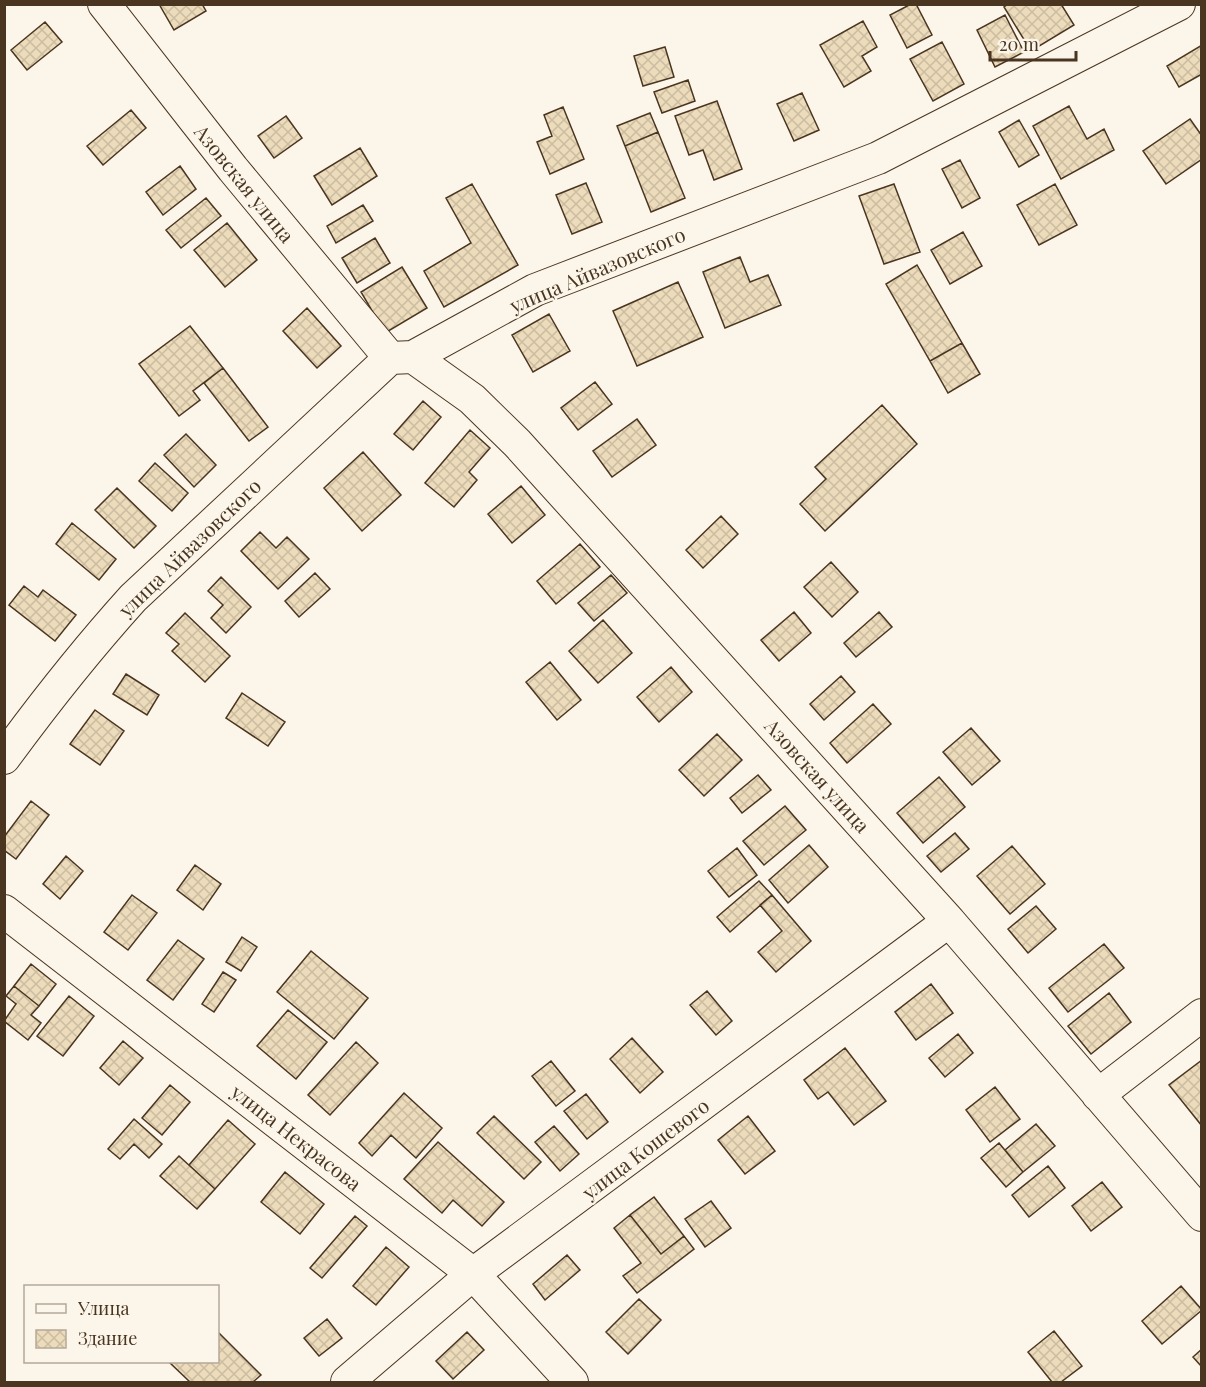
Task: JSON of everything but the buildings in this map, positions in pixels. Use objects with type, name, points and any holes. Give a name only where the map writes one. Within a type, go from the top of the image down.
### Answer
[{"type":"street","name":"Азовская улица","points":[[104,4],[232,170],[401,357],[472,399],[517,442],[950,921],[1202,1215]]},
{"type":"street","name":"улица Айвазовского","points":[[4,758],[56,688],[98,636],[133,598],[401,357],[535,290],[878,158],[1179,4]]},
{"type":"street","name":"улица Некрасова","points":[[4,911],[473,1274],[572,1383]]},
{"type":"street","name":"улица Кошевого","points":[[346,1383],[473,1274],[950,921]]},
{"type":"street","points":[[1098,1095],[1202,1015]]}]
